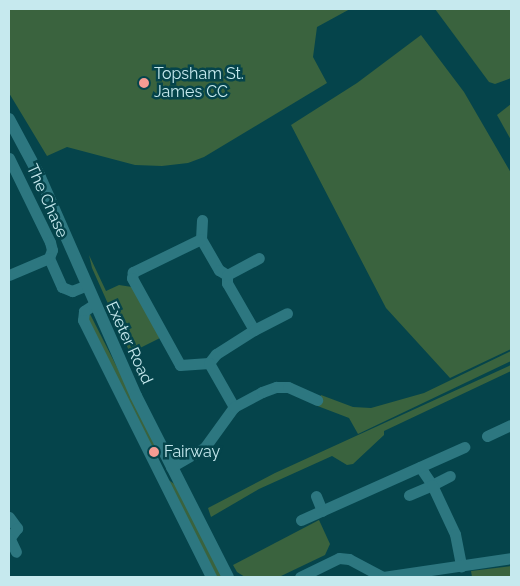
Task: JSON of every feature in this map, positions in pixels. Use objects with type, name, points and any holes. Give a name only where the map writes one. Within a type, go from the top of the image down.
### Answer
[{"type":"street","name":"Exeter Road","points":[[9,120],[39,175],[85,286],[171,467],[228,577]]},
{"type":"street","name":"The Chase","points":[[9,158],[50,242],[52,250],[48,258],[9,274]]},
{"type":"street","points":[[202,220],[201,239],[219,270],[227,275]]},
{"type":"street","points":[[201,239],[133,272],[132,278],[180,365],[209,363],[216,354],[254,330],[287,313]]},
{"type":"street","name":"The Chase","points":[[48,258],[64,289],[72,291],[85,286]]},
{"type":"street","points":[[227,275],[259,258]]},
{"type":"street","points":[[227,275],[228,283],[254,330]]},
{"type":"street","points":[[94,305],[84,311],[83,320],[211,577]]},
{"type":"street","points":[[209,363],[234,407]]},
{"type":"street","points":[[171,467],[205,447],[234,407],[276,387],[288,387],[317,400]]},
{"type":"street","points":[[487,436],[511,425]]},
{"type":"street","points":[[301,520],[464,447]]},
{"type":"street","points":[[420,467],[432,485],[455,534],[468,577]]},
{"type":"street","points":[[408,495],[450,476]]},
{"type":"street","points":[[316,496],[322,511]]},
{"type":"street","points":[[9,517],[16,528],[9,539],[16,552]]},
{"type":"street","points":[[300,577],[339,558],[348,560],[383,577],[511,558]]},
{"type":"green space","name":"Topsham St. James CC","points":[[9,9],[350,9],[317,27],[313,57],[327,83],[204,157],[188,163],[162,166],[135,165],[67,147],[47,156],[9,93]]},
{"type":"green space","points":[[435,9],[511,9],[511,78],[495,84],[489,82]]},
{"type":"green space","points":[[421,35],[464,92],[511,173],[511,349],[450,378],[386,308],[291,125],[357,83]]},
{"type":"green space","points":[[511,104],[511,140],[497,115]]},
{"type":"green space","points":[[89,255],[106,291],[119,285],[132,287],[160,338],[130,353],[92,268]]},
{"type":"green space","points":[[90,314],[156,444],[152,449],[87,318]]},
{"type":"green space","points":[[511,351],[511,361],[358,434],[349,418],[315,405],[321,395],[353,407],[371,408],[424,393]]},
{"type":"green space","points":[[511,365],[511,371],[384,431],[384,435],[353,464],[347,465],[332,456],[259,489],[211,517],[208,508],[275,473]]},
{"type":"green space","points":[[167,479],[176,485],[223,577],[216,577]]},
{"type":"green space","points":[[319,520],[330,544],[325,555],[279,577],[245,577],[237,572],[233,565]]},
{"type":"green space","points":[[511,566],[511,577],[472,577],[471,571]]},
{"type":"place","name":"Topsham St. James CC","points":[[144,83]]},
{"type":"place","name":"Fairway","points":[[154,452]]}]
